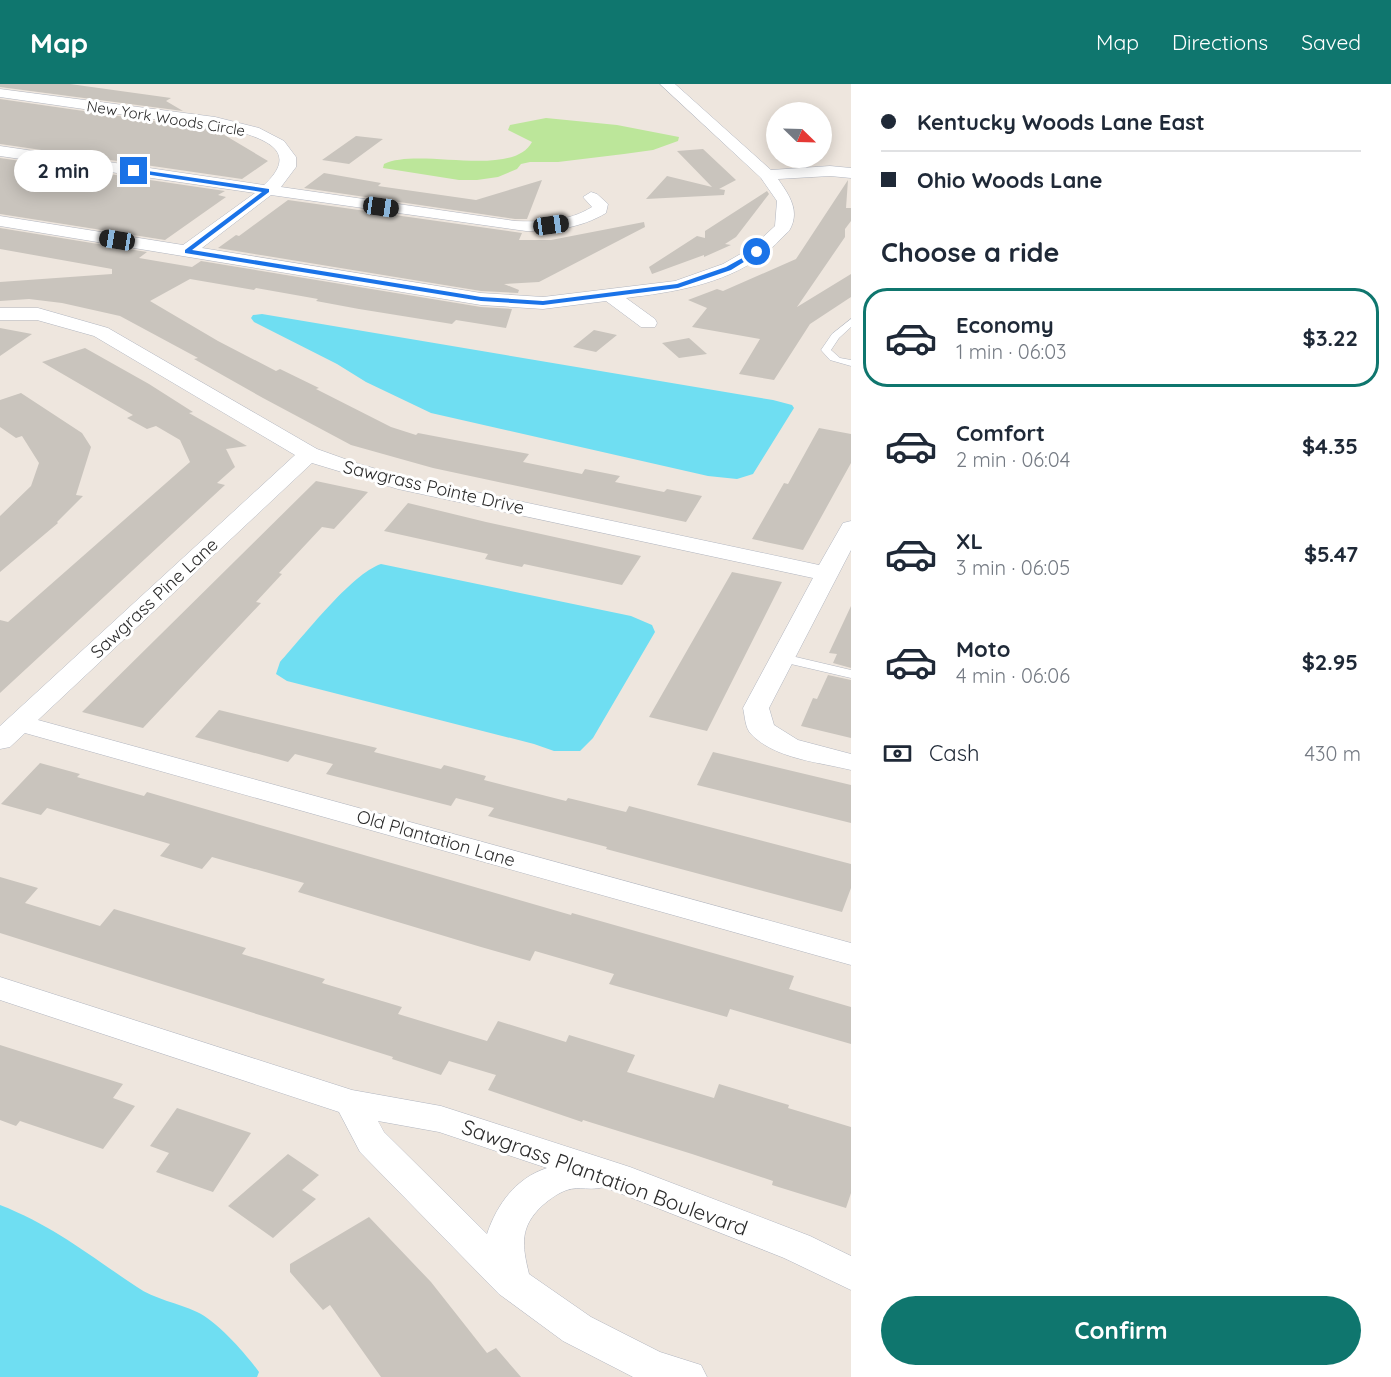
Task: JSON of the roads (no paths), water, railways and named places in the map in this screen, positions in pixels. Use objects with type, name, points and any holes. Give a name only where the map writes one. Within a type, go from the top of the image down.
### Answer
[{"type":"street","points":[[0,221],[481,299],[543,303],[678,286],[729,268],[757,252],[783,227],[785,201],[767,175],[667,84]]},
{"type":"street","name":"New York Woods Circle","points":[[0,93],[224,124],[265,136],[282,148],[289,165],[285,173],[267,191],[187,251]]},
{"type":"street","points":[[0,151],[515,226],[551,225],[583,219],[600,210],[600,204],[591,197]]},
{"type":"street","points":[[767,175],[830,171],[851,173]]},
{"type":"street","points":[[610,295],[648,323]]},
{"type":"street","name":"Sawgrass Pointe Drive","points":[[0,314],[38,314],[101,332],[309,454],[351,469],[398,482],[827,574]]},
{"type":"street","name":"Sawgrass Pine Lane","points":[[10,732],[309,454]]},
{"type":"street","points":[[851,528],[756,708],[761,729],[788,746],[851,762]]},
{"type":"street","name":"Old Plantation Lane","points":[[10,732],[851,954]]},
{"type":"street","name":"Sawgrass Plantation Boulevard","points":[[0,988],[351,1103],[441,1119],[617,1177],[797,1247],[851,1274]]},
{"type":"street","points":[[351,1103],[372,1142],[512,1284],[577,1329],[651,1367],[687,1377]]},
{"type":"street","points":[[512,1284],[505,1247],[509,1220],[534,1191],[554,1180],[570,1175],[617,1177]]},
{"type":"lane","points":[[851,322],[834,336],[826,350],[828,355],[834,359],[851,363]]},
{"type":"lane","points":[[783,658],[851,674]]},
{"type":"water","points":[[262,314],[773,400],[792,405],[794,408],[753,474],[737,479],[708,476],[431,413],[366,382],[337,364],[254,322],[251,318],[253,315]]},
{"type":"water","points":[[381,564],[631,616],[652,625],[655,632],[593,738],[580,751],[554,751],[287,681],[276,674],[280,662],[328,607],[356,580]]},
{"type":"water","points":[[0,1205],[55,1232],[144,1291],[205,1316],[247,1356],[259,1372],[257,1377],[0,1377]]}]
